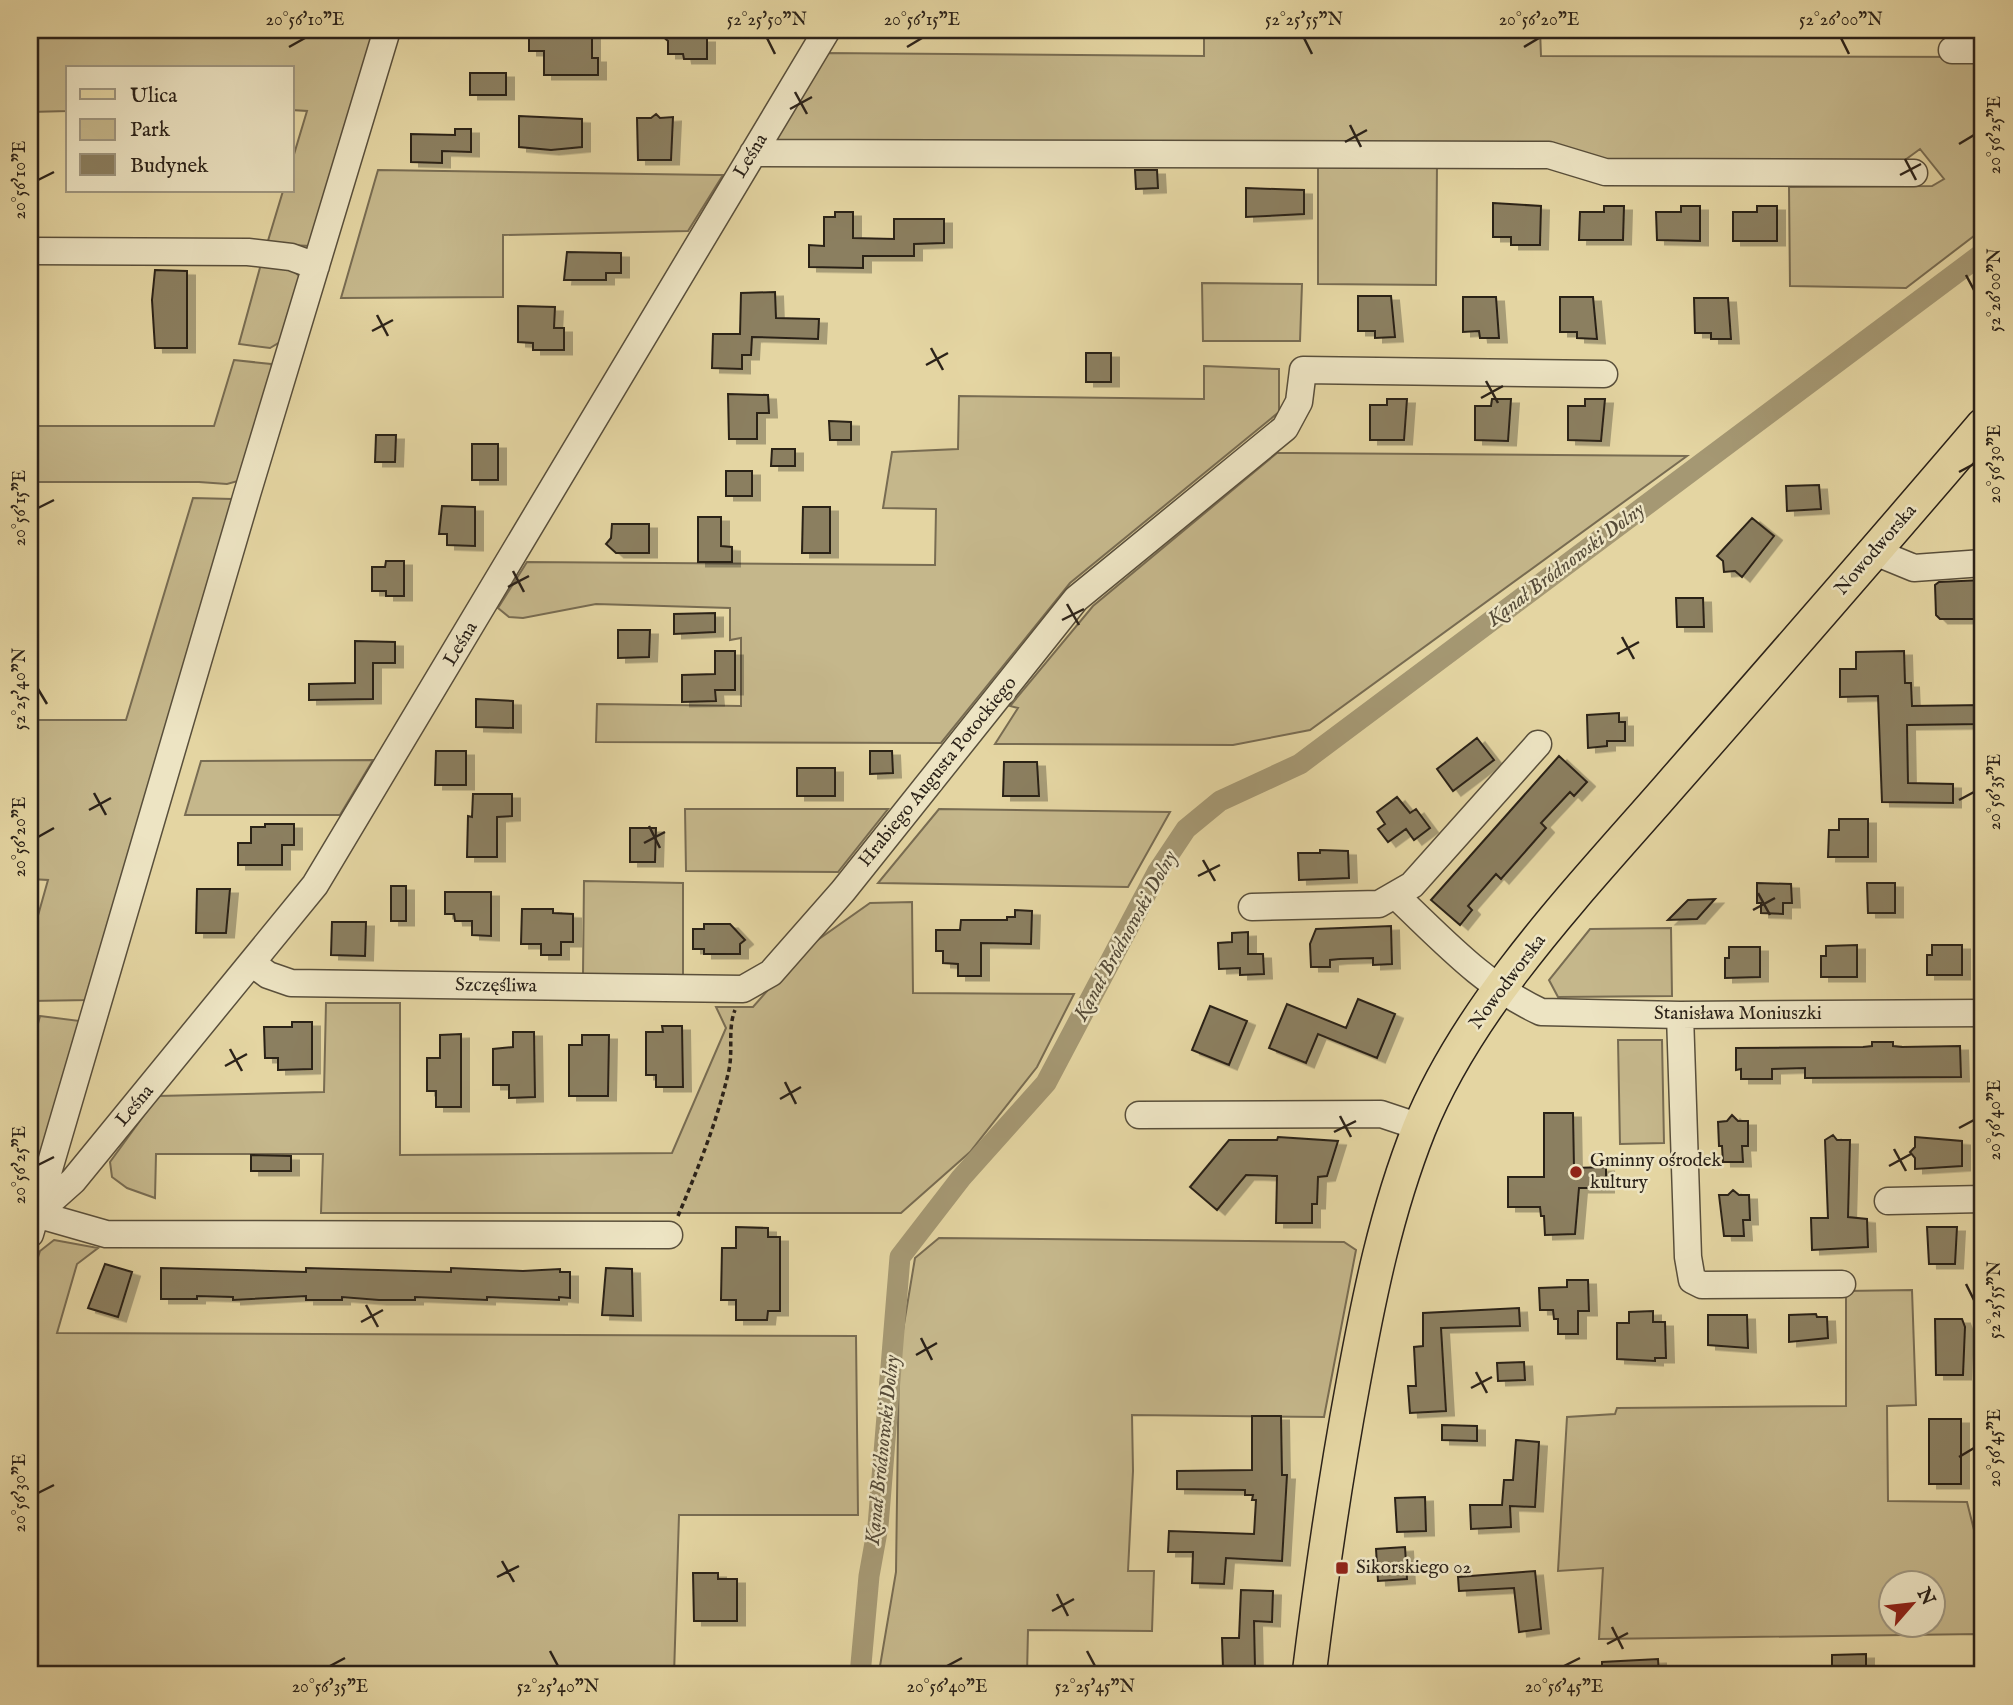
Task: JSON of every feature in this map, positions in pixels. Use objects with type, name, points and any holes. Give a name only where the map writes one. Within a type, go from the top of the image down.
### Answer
[{"type":"main road","name":"Nowodworska","points":[[1309,1675],[1328,1523],[1382,1241],[1420,1127],[1465,1038],[1500,987],[1629,833],[1983,425]]},
{"type":"street","points":[[387,30],[33,1224],[106,1234],[669,1235]]},
{"type":"street","name":"Leśna","points":[[33,1224],[73,1181],[253,964],[330,860],[827,30]]},
{"type":"street","points":[[1952,50],[1983,50]]},
{"type":"street","points":[[753,153],[1549,155],[1605,173],[1914,173]]},
{"type":"street","points":[[30,251],[248,252],[291,257],[316,266]]},
{"type":"street","name":"Hrabiego Augusta Potockiego","points":[[743,989],[771,973],[843,891],[1076,600],[1285,428],[1299,402],[1303,370],[1604,374]]},
{"type":"street","points":[[1875,552],[1914,568],[1983,562]]},
{"type":"street","points":[[1252,907],[1379,904],[1395,895],[1412,885],[1538,744]]},
{"type":"street","name":"Stanisława Moniuszki","points":[[1395,895],[1477,971],[1520,1002],[1541,1012],[1679,1015],[1983,1013]]},
{"type":"street","name":"Szczęśliwa","points":[[253,964],[268,975],[291,984],[743,989]]},
{"type":"street","points":[[1679,1015],[1688,1257],[1692,1280],[1702,1285],[1842,1284]]},
{"type":"street","points":[[1139,1115],[1381,1114],[1420,1127]]},
{"type":"street","points":[[1888,1201],[1983,1199]]},
{"type":"path","points":[[669,1235],[716,1116],[733,1048],[730,1022],[743,989]]},
{"type":"green space","points":[[30,30],[374,30],[311,246],[267,244],[283,192],[294,192],[294,154],[307,111],[294,110],[294,66],[66,66],[66,111],[30,112]]},
{"type":"green space","points":[[1204,30],[1540,30],[1541,56],[1983,57],[1983,229],[1906,288],[1790,286],[1789,187],[1932,186],[1944,179],[1920,149],[1905,160],[1706,165],[769,147],[824,53],[1204,56]]},
{"type":"green space","points":[[1318,162],[1437,163],[1436,285],[1318,284]]},
{"type":"green space","points":[[378,170],[723,175],[688,231],[503,235],[503,297],[341,298]]},
{"type":"green space","points":[[261,264],[293,271],[302,278],[280,342],[270,348],[239,344]]},
{"type":"green space","points":[[1202,283],[1302,284],[1300,341],[1203,341]]},
{"type":"green space","points":[[234,360],[271,364],[273,369],[238,481],[227,484],[30,482],[30,426],[214,426]]},
{"type":"green space","points":[[1204,366],[1279,369],[1279,412],[1070,583],[941,743],[596,742],[597,704],[741,706],[741,638],[730,640],[730,608],[596,604],[523,618],[509,617],[498,608],[527,562],[935,565],[936,509],[883,508],[892,452],[958,449],[959,396],[1204,399]]},
{"type":"green space","points":[[1277,453],[1687,456],[1310,730],[1233,745],[995,744],[1018,708],[1010,706],[1093,606]]},
{"type":"green space","points":[[193,498],[232,499],[89,1000],[30,1001],[30,944],[48,880],[30,879],[30,720],[126,720]]},
{"type":"green space","points":[[373,760],[340,815],[185,815],[201,761]]},
{"type":"green space","points":[[685,809],[888,809],[838,872],[686,871]]},
{"type":"green space","points":[[939,809],[1170,812],[1128,887],[878,883]]},
{"type":"green space","points":[[584,881],[683,883],[683,975],[583,974]]},
{"type":"green space","points":[[912,902],[913,993],[1074,994],[1037,1067],[970,1152],[901,1213],[321,1213],[323,1154],[156,1154],[155,1198],[127,1188],[112,1177],[110,1162],[158,1096],[324,1092],[326,1003],[400,1003],[400,1155],[672,1153],[726,1028],[716,1007],[753,1007],[802,951],[870,903]]},
{"type":"green space","points":[[1671,928],[1672,996],[1558,997],[1549,980],[1590,929]]},
{"type":"green space","points":[[40,1016],[80,1021],[36,1170],[30,1175],[30,1054]]},
{"type":"green space","points":[[1618,1040],[1662,1040],[1664,1143],[1620,1144]]},
{"type":"green space","points":[[939,1238],[1344,1242],[1356,1250],[1324,1417],[1132,1415],[1133,1471],[1128,1571],[1154,1571],[1152,1631],[1028,1630],[1027,1675],[889,1675],[879,1672],[896,1572],[899,1354],[915,1258]]},
{"type":"green space","points":[[54,1240],[98,1248],[77,1264],[57,1333],[856,1336],[858,1515],[679,1515],[674,1675],[30,1675],[30,1282],[40,1251]]},
{"type":"green space","points":[[1912,1290],[1916,1405],[1887,1406],[1888,1501],[1967,1502],[1976,1538],[1983,1538],[1983,1675],[1979,1675],[1978,1634],[1946,1634],[1946,1568],[1876,1568],[1876,1635],[1599,1639],[1603,1568],[1558,1571],[1567,1417],[1615,1414],[1617,1408],[1846,1406],[1846,1291]]},
{"type":"building","points":[[592,30],[592,58],[598,58],[598,75],[544,75],[544,51],[529,51],[529,32]]},
{"type":"building","points":[[655,30],[694,30],[694,38],[707,38],[707,59],[684,59],[683,54],[668,54],[668,41]]},
{"type":"building","points":[[470,73],[506,73],[506,95],[470,95]]},
{"type":"building","points":[[656,114],[660,118],[673,117],[671,160],[638,160],[637,118],[651,118]]},
{"type":"building","points":[[519,116],[582,119],[582,147],[551,150],[519,147]]},
{"type":"building","points":[[455,129],[471,129],[471,152],[442,151],[442,163],[411,162],[411,134],[455,135]]},
{"type":"building","points":[[1135,170],[1157,170],[1158,188],[1136,189]]},
{"type":"building","points":[[1246,188],[1304,190],[1304,214],[1246,217]]},
{"type":"building","points":[[1493,203],[1541,206],[1540,245],[1511,245],[1511,237],[1493,237]]},
{"type":"building","points":[[1604,206],[1624,206],[1623,240],[1579,240],[1580,212],[1604,212]]},
{"type":"building","points":[[1681,206],[1700,206],[1700,241],[1657,240],[1656,212],[1681,212]]},
{"type":"building","points":[[1757,206],[1777,206],[1777,241],[1733,241],[1733,212],[1757,212]]},
{"type":"building","points":[[835,212],[853,212],[853,238],[894,239],[894,219],[944,219],[944,243],[914,244],[914,256],[863,256],[863,268],[809,267],[809,245],[824,246],[824,217],[835,217]]},
{"type":"building","points":[[567,252],[621,253],[621,273],[606,273],[606,280],[564,280]]},
{"type":"building","points":[[155,270],[187,271],[187,348],[155,348],[152,300]]},
{"type":"building","points":[[775,292],[776,318],[819,319],[818,339],[752,337],[751,355],[742,355],[742,369],[712,368],[713,334],[740,334],[741,293]]},
{"type":"building","points":[[1358,296],[1391,296],[1395,337],[1375,338],[1375,331],[1358,331]]},
{"type":"building","points":[[1463,297],[1496,297],[1499,338],[1480,338],[1479,331],[1463,332]]},
{"type":"building","points":[[1560,297],[1593,297],[1597,339],[1577,338],[1577,332],[1560,332]]},
{"type":"building","points":[[1694,298],[1728,298],[1731,339],[1711,339],[1711,333],[1695,333]]},
{"type":"building","points":[[518,306],[555,307],[554,328],[564,328],[564,350],[533,350],[533,343],[518,342]]},
{"type":"building","points":[[1086,353],[1111,353],[1111,382],[1086,382]]},
{"type":"building","points":[[728,394],[768,395],[769,413],[757,413],[757,439],[729,439]]},
{"type":"building","points":[[1387,399],[1407,399],[1404,440],[1370,440],[1370,405],[1387,405]]},
{"type":"building","points":[[1492,399],[1511,399],[1508,441],[1475,440],[1475,406],[1491,406]]},
{"type":"building","points":[[1585,399],[1605,399],[1601,441],[1568,440],[1568,406],[1585,406]]},
{"type":"building","points":[[829,421],[851,422],[851,440],[830,440]]},
{"type":"building","points":[[376,435],[396,435],[395,462],[375,462]]},
{"type":"building","points":[[472,444],[498,444],[498,480],[472,480]]},
{"type":"building","points":[[772,449],[795,449],[795,466],[771,466]]},
{"type":"building","points":[[726,471],[752,471],[752,496],[726,496]]},
{"type":"building","points":[[1819,485],[1821,509],[1787,511],[1786,486]]},
{"type":"building","points":[[442,506],[475,507],[475,546],[447,545],[447,534],[439,534]]},
{"type":"building","points":[[803,507],[830,507],[830,553],[802,553]]},
{"type":"building","points":[[698,517],[721,517],[721,546],[732,547],[732,562],[698,562]]},
{"type":"building","points":[[1752,518],[1774,536],[1742,577],[1735,571],[1724,572],[1723,561],[1717,556]]},
{"type":"building","points":[[612,524],[649,524],[649,553],[616,553],[606,544],[611,538]]},
{"type":"building","points":[[386,561],[404,561],[404,596],[386,596],[386,591],[372,591],[372,567],[385,567]]},
{"type":"building","points":[[1983,580],[1983,619],[1940,619],[1936,615],[1935,585],[1939,582]]},
{"type":"building","points":[[1676,598],[1703,598],[1704,627],[1677,627]]},
{"type":"building","points":[[715,613],[715,632],[674,634],[674,614]]},
{"type":"building","points":[[618,630],[650,630],[649,657],[618,658]]},
{"type":"building","points":[[355,641],[395,642],[395,663],[373,663],[373,699],[309,700],[309,684],[355,683]]},
{"type":"building","points":[[715,651],[735,651],[735,690],[715,690],[716,701],[682,702],[682,675],[715,674]]},
{"type":"building","points":[[1904,651],[1905,683],[1911,683],[1912,706],[1983,705],[1983,724],[1907,725],[1908,783],[1953,784],[1953,803],[1882,802],[1878,696],[1840,697],[1840,669],[1856,669],[1856,652]]},
{"type":"building","points":[[476,699],[513,701],[513,728],[476,727]]},
{"type":"building","points":[[1619,713],[1619,722],[1625,722],[1625,741],[1607,741],[1607,746],[1588,748],[1587,715]]},
{"type":"building","points":[[1477,738],[1494,760],[1453,791],[1437,769]]},
{"type":"building","points":[[436,751],[466,751],[466,785],[435,785]]},
{"type":"building","points":[[870,751],[892,751],[893,773],[870,774]]},
{"type":"building","points":[[1559,756],[1587,782],[1574,796],[1570,792],[1541,823],[1546,828],[1501,879],[1496,874],[1468,906],[1472,910],[1460,925],[1431,900]]},
{"type":"building","points":[[1004,762],[1037,762],[1039,796],[1003,796]]},
{"type":"building","points":[[797,768],[835,768],[835,796],[797,796]]},
{"type":"building","points":[[473,794],[512,794],[512,816],[497,817],[497,857],[467,857],[468,816],[472,817]]},
{"type":"building","points":[[1397,797],[1410,813],[1416,809],[1430,828],[1414,840],[1406,829],[1388,842],[1378,829],[1385,824],[1377,812]]},
{"type":"building","points":[[1839,819],[1868,819],[1868,857],[1828,857],[1829,830],[1839,830]]},
{"type":"building","points":[[265,824],[294,824],[294,845],[282,845],[282,865],[238,865],[238,843],[251,843],[251,827],[265,827]]},
{"type":"building","points":[[630,828],[656,828],[655,862],[630,862]]},
{"type":"building","points":[[1320,850],[1348,851],[1349,878],[1299,880],[1298,853],[1320,853]]},
{"type":"building","points":[[1757,883],[1791,884],[1792,903],[1783,903],[1783,914],[1761,913],[1761,903],[1757,903]]},
{"type":"building","points":[[1867,883],[1895,883],[1895,913],[1868,913]]},
{"type":"building","points":[[391,886],[406,886],[406,921],[391,921]]},
{"type":"building","points":[[197,889],[230,889],[226,933],[196,933]]},
{"type":"building","points":[[445,892],[491,892],[491,936],[472,935],[472,921],[455,921],[454,914],[445,914]]},
{"type":"building","points":[[1715,899],[1697,919],[1668,920],[1688,900]]},
{"type":"building","points":[[522,909],[553,909],[553,913],[573,914],[573,942],[561,942],[561,955],[541,955],[541,944],[521,944]]},
{"type":"building","points":[[1015,910],[1032,911],[1031,944],[981,943],[981,976],[958,976],[958,964],[943,963],[943,951],[936,951],[936,930],[960,930],[961,920],[1007,920],[1007,917],[1015,917]]},
{"type":"building","points":[[332,922],[366,922],[365,956],[331,955]]},
{"type":"building","points":[[704,924],[730,924],[745,940],[740,944],[740,954],[704,954],[704,949],[693,949],[693,929],[704,929]]},
{"type":"building","points":[[1391,926],[1392,964],[1373,965],[1373,958],[1340,959],[1330,960],[1330,967],[1311,967],[1310,944],[1316,929]]},
{"type":"building","points":[[1248,932],[1248,954],[1263,954],[1264,974],[1240,975],[1240,968],[1219,969],[1218,943],[1232,942],[1232,933]]},
{"type":"building","points":[[1857,945],[1857,977],[1821,977],[1821,956],[1826,956],[1826,946]]},
{"type":"building","points":[[1932,945],[1962,945],[1962,975],[1927,975],[1927,955],[1932,955]]},
{"type":"building","points":[[1729,947],[1760,947],[1760,977],[1725,978],[1725,958],[1729,958]]},
{"type":"building","points":[[1358,999],[1395,1014],[1377,1058],[1318,1034],[1306,1063],[1269,1048],[1287,1004],[1346,1028]]},
{"type":"building","points":[[1210,1006],[1247,1021],[1229,1065],[1192,1050]]},
{"type":"building","points":[[292,1022],[312,1022],[312,1069],[278,1070],[278,1058],[265,1058],[264,1027],[292,1027]]},
{"type":"building","points":[[662,1026],[682,1026],[683,1087],[656,1087],[656,1075],[646,1075],[646,1032],[663,1032]]},
{"type":"building","points":[[513,1032],[534,1032],[535,1097],[509,1098],[509,1085],[493,1085],[493,1049],[513,1047]]},
{"type":"building","points":[[461,1034],[461,1107],[436,1107],[436,1091],[427,1091],[427,1058],[440,1058],[440,1035]]},
{"type":"building","points":[[582,1035],[609,1035],[608,1096],[569,1096],[569,1045],[582,1045]]},
{"type":"building","points":[[1872,1042],[1893,1042],[1893,1046],[1902,1047],[1960,1046],[1961,1077],[1805,1078],[1805,1068],[1772,1069],[1772,1079],[1741,1079],[1741,1069],[1736,1070],[1736,1048],[1863,1047],[1872,1046]]},
{"type":"building","name":"Gminny ośrodek kultury","points":[[1544,1113],[1573,1113],[1574,1168],[1606,1167],[1606,1188],[1579,1188],[1575,1234],[1545,1235],[1544,1216],[1541,1216],[1540,1207],[1508,1207],[1508,1177],[1544,1177]]},
{"type":"building","points":[[1732,1115],[1738,1121],[1748,1121],[1748,1146],[1742,1146],[1743,1162],[1723,1162],[1722,1146],[1719,1146],[1718,1122],[1727,1121]]},
{"type":"building","points":[[1833,1135],[1837,1140],[1850,1140],[1848,1217],[1867,1219],[1868,1247],[1812,1250],[1811,1218],[1828,1218],[1825,1140]]},
{"type":"building","points":[[1278,1137],[1338,1141],[1327,1176],[1318,1177],[1317,1204],[1312,1204],[1312,1223],[1276,1223],[1277,1176],[1246,1175],[1217,1210],[1190,1187],[1229,1140],[1277,1140]]},
{"type":"building","points":[[1915,1137],[1962,1141],[1962,1166],[1915,1169],[1915,1158],[1910,1152],[1915,1147]]},
{"type":"building","points":[[251,1155],[291,1156],[291,1171],[251,1171]]},
{"type":"building","points":[[1733,1190],[1739,1195],[1749,1195],[1750,1220],[1743,1220],[1744,1236],[1724,1236],[1719,1195],[1728,1195]]},
{"type":"building","points":[[736,1227],[768,1228],[768,1237],[780,1237],[780,1311],[768,1311],[767,1320],[736,1320],[736,1300],[721,1300],[722,1248],[736,1248]]},
{"type":"building","points":[[1927,1227],[1957,1227],[1955,1264],[1929,1264]]},
{"type":"building","points":[[105,1264],[132,1272],[118,1317],[88,1308]]},
{"type":"building","points":[[161,1268],[306,1272],[306,1268],[451,1272],[451,1268],[523,1271],[560,1269],[560,1272],[570,1272],[570,1298],[559,1297],[559,1300],[487,1297],[487,1300],[415,1297],[415,1300],[379,1300],[342,1297],[342,1300],[306,1300],[306,1296],[233,1300],[233,1297],[197,1296],[197,1299],[161,1299]]},
{"type":"building","points":[[606,1268],[632,1269],[633,1316],[602,1315]]},
{"type":"building","points":[[1567,1280],[1588,1280],[1589,1311],[1578,1311],[1578,1334],[1558,1334],[1558,1319],[1554,1319],[1553,1310],[1540,1310],[1539,1288],[1567,1287]]},
{"type":"building","points":[[1519,1308],[1520,1326],[1441,1328],[1446,1411],[1410,1413],[1408,1386],[1416,1386],[1414,1347],[1423,1346],[1423,1313]]},
{"type":"building","points":[[1653,1311],[1653,1322],[1665,1322],[1666,1358],[1655,1358],[1655,1361],[1617,1359],[1617,1323],[1629,1323],[1629,1312]]},
{"type":"building","points":[[1816,1314],[1817,1317],[1827,1317],[1828,1338],[1789,1342],[1789,1315]]},
{"type":"building","points":[[1708,1315],[1747,1315],[1748,1348],[1708,1345]]},
{"type":"building","points":[[1935,1319],[1962,1319],[1965,1327],[1963,1375],[1936,1375]]},
{"type":"building","points":[[1524,1362],[1525,1380],[1498,1381],[1497,1363]]},
{"type":"building","points":[[1252,1416],[1281,1416],[1282,1475],[1287,1475],[1282,1561],[1226,1558],[1224,1584],[1192,1583],[1193,1552],[1168,1552],[1169,1531],[1254,1534],[1256,1500],[1252,1500],[1253,1495],[1245,1495],[1245,1490],[1177,1489],[1177,1471],[1252,1470]]},
{"type":"building","points":[[1929,1419],[1961,1419],[1961,1484],[1929,1484]]},
{"type":"building","points":[[1442,1425],[1477,1426],[1477,1441],[1442,1440]]},
{"type":"building","points":[[1516,1440],[1539,1442],[1535,1507],[1510,1506],[1511,1527],[1471,1529],[1470,1505],[1502,1505],[1504,1480],[1513,1480]]},
{"type":"building","points":[[1425,1497],[1426,1531],[1397,1532],[1395,1498]]},
{"type":"building","points":[[1405,1547],[1407,1579],[1378,1581],[1376,1549]]},
{"type":"building","points":[[1535,1571],[1541,1629],[1519,1632],[1514,1588],[1459,1591],[1458,1577]]},
{"type":"building","points":[[693,1573],[718,1573],[718,1579],[737,1579],[737,1621],[694,1621]]},
{"type":"building","points":[[1241,1590],[1273,1591],[1272,1622],[1254,1621],[1255,1668],[1223,1669],[1222,1638],[1239,1638]]},
{"type":"building","points":[[1866,1654],[1866,1675],[1832,1675],[1832,1655]]},
{"type":"building","points":[[1658,1659],[1659,1675],[1602,1675],[1602,1662]]},
{"type":"waterway","name":"Kanał Bródnowski Dolny","points":[[860,1675],[869,1576],[878,1526],[900,1257],[961,1178],[1046,1083],[1158,871],[1186,829],[1220,801],[1300,764],[1983,253]]},
{"type":"place","name":"Gminny ośrodek kultury","points":[[1576,1172]]},
{"type":"place","name":"Sikorskiego 02","points":[[1342,1568]]}]
